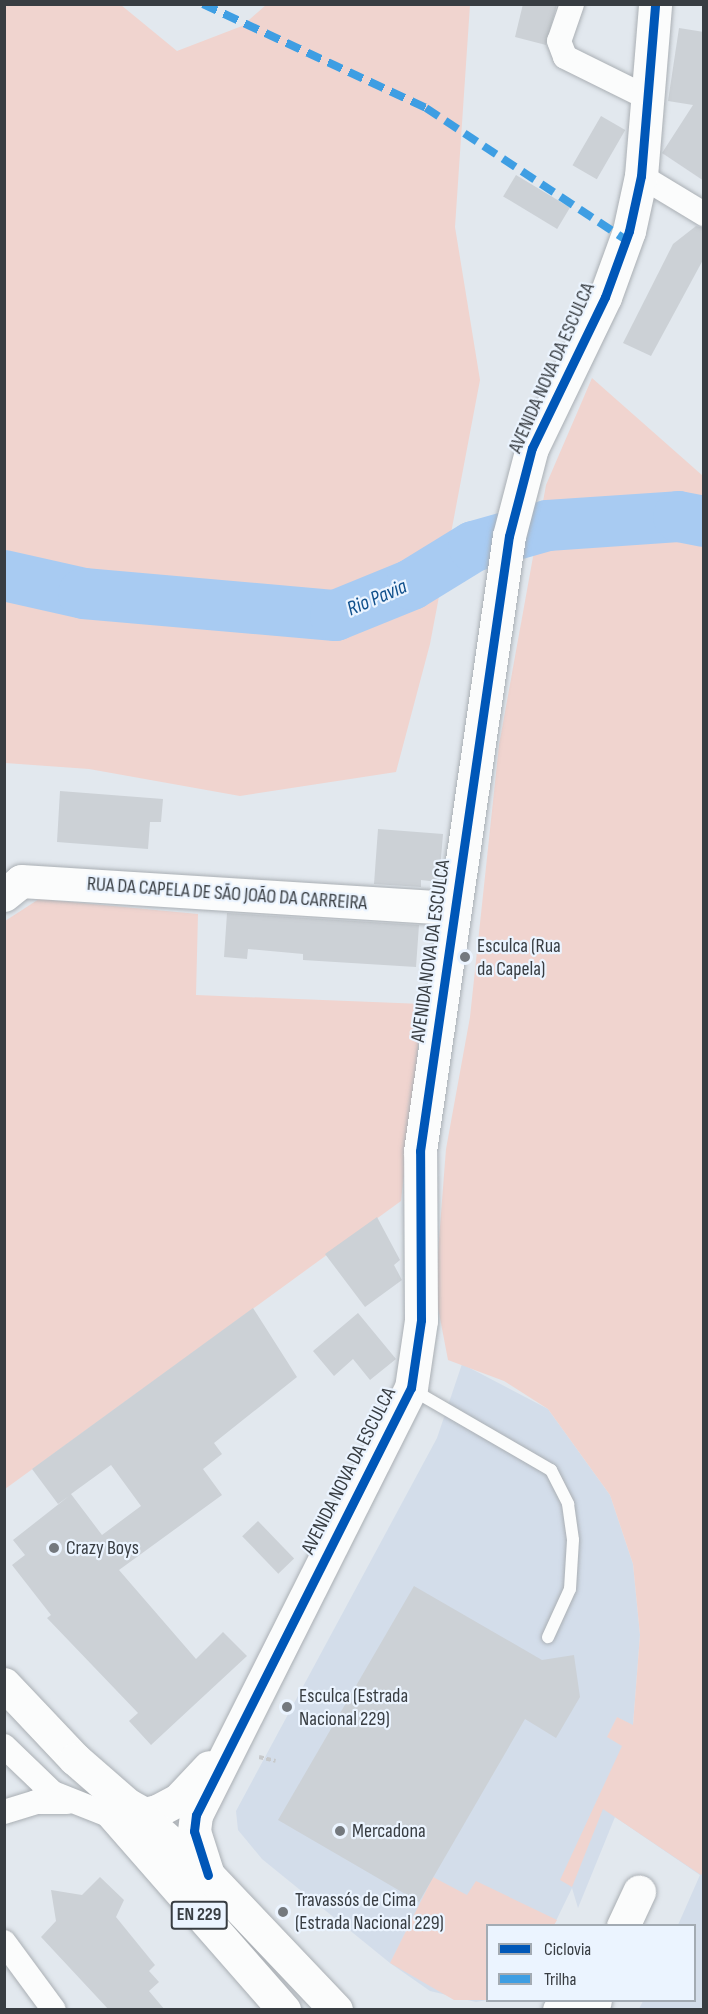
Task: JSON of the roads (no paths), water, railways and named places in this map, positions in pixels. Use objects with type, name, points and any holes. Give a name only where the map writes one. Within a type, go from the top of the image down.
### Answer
[{"type":"street","points":[[572,4],[559,41],[565,57],[648,98]]},
{"type":"street","name":"AVENIDA NOVA DA ESCULCA","points":[[208,1875],[194,1831],[225,1751],[411,1389],[421,1320],[420,1151],[509,541],[532,448],[605,297],[641,176],[655,4]]},
{"type":"street","points":[[641,176],[704,214]]},
{"type":"street","name":"RUA DA CAPELA DE SÃO JOÃO DA CARREIRA","points":[[4,896],[21,880],[455,908]]},
{"type":"street","name":"EN 229","points":[[4,1684],[122,1811],[284,2010]]},
{"type":"street","name":"EN 229","points":[[4,1702],[122,1811],[208,1875],[336,2010]]},
{"type":"street","points":[[4,1746],[39,1784],[70,1802]]},
{"type":"street","name":"AVENIDA NOVA DA ESCULCA","points":[[122,1811],[144,1814],[178,1800],[225,1751]]},
{"type":"street","points":[[4,1812],[36,1802],[70,1802],[122,1811]]},
{"type":"street","points":[[624,1924],[639,1891]]},
{"type":"street","points":[[4,1942],[54,2010]]},
{"type":"lane","points":[[411,1389],[550,1470],[568,1504],[573,1540],[570,1589],[548,1637]]},
{"type":"waterway","name":"Rio Pavia","points":[[4,575],[83,593],[335,615],[411,584],[473,546],[547,525],[678,516],[704,521]]},
{"type":"place","name":"Esculca (Rua da Capela)","points":[[465,957]]},
{"type":"place","name":"Crazy Boys","points":[[54,1548]]},
{"type":"place","name":"Esculca (Estrada Nacional 229)","points":[[287,1707]]},
{"type":"place","name":"Mercadona","points":[[340,1831]]},
{"type":"place","name":"Travassós de Cima (Estrada Nacional 229)","points":[[283,1912]]}]
